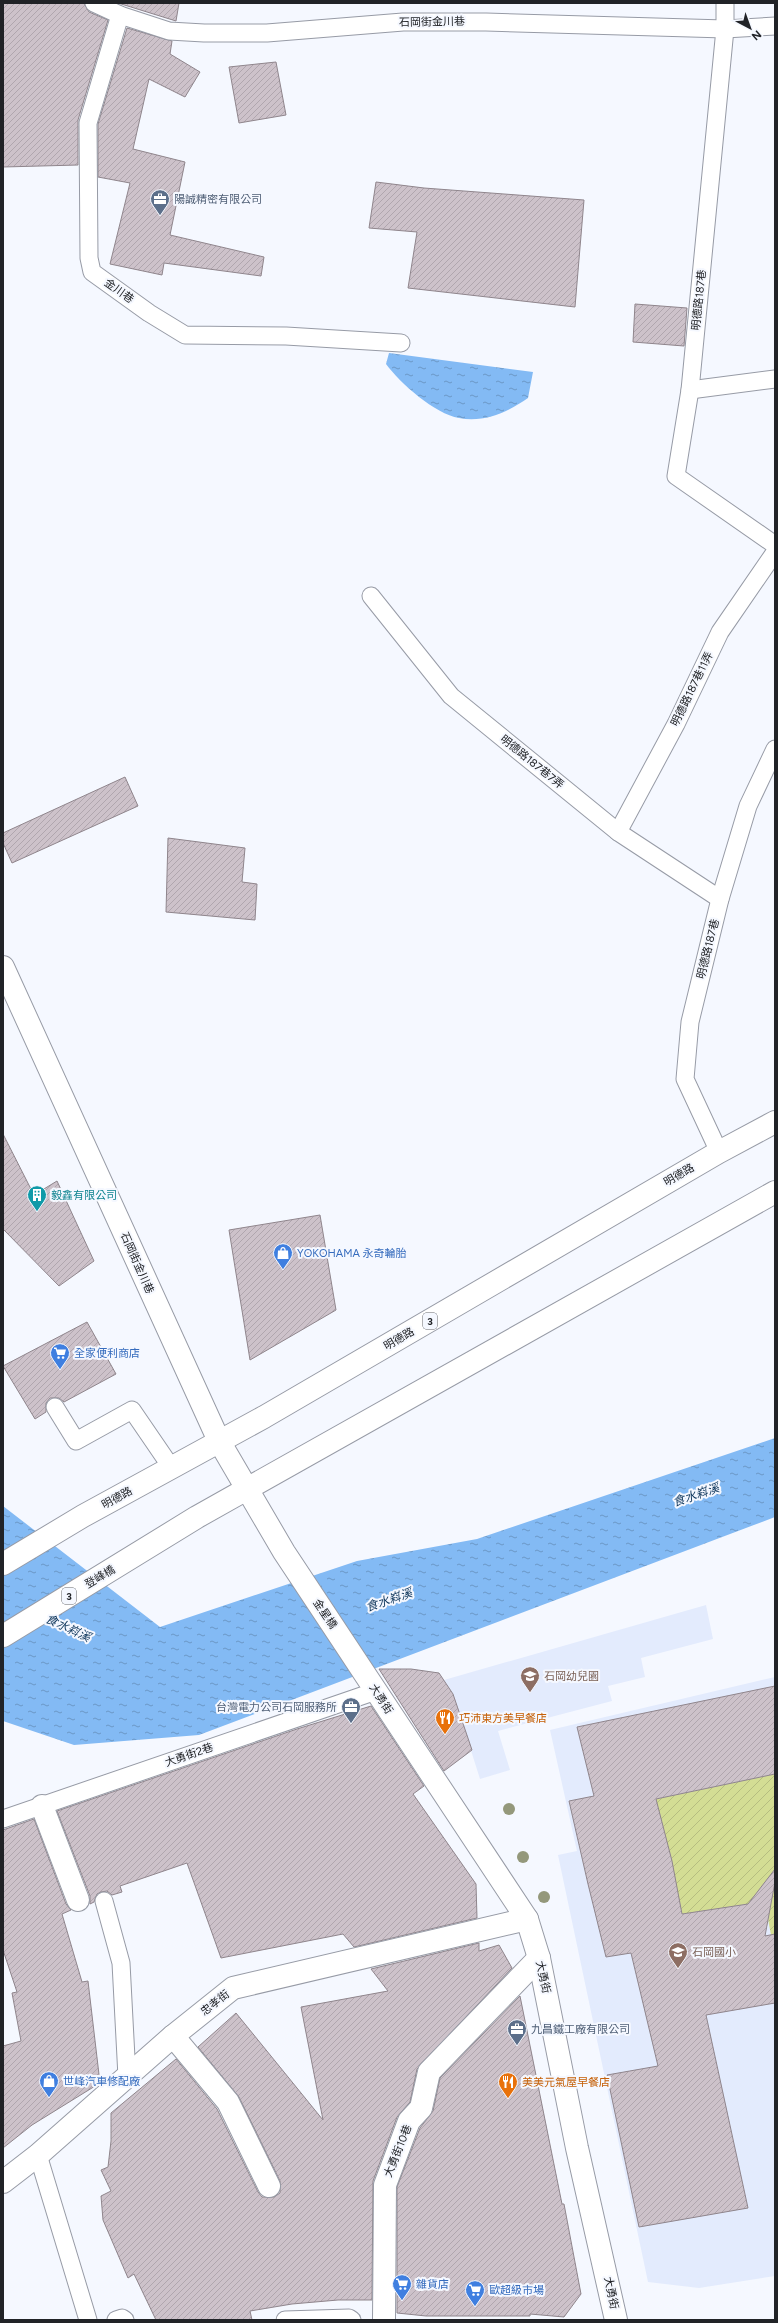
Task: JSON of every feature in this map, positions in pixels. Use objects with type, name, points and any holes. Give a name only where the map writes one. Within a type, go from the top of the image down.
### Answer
[{"type":"street","name":"石岡街金川巷","points":[[3,967],[219,1441],[284,1552]]},
{"type":"street","name":"明德路","points":[[3,1564],[83,1516],[264,1417],[719,1152],[775,1122]]},
{"type":"street","name":"3","points":[[247,1491],[775,1192]]},
{"type":"street","name":"登峰橋","points":[[3,1636],[197,1517],[247,1491]]},
{"type":"street","name":"金星橋","points":[[284,1552],[371,1683]]},
{"type":"street","name":"大勇街","points":[[371,1683],[528,1919],[539,1958],[577,2148],[616,2320]]},
{"type":"street","points":[[42,1806],[78,1900]]},
{"type":"street","name":"忠孝街","points":[[3,2182],[38,2155],[173,2036],[233,1988],[528,1919]]},
{"type":"street","name":"大勇街10巷","points":[[384,2320],[385,2185],[410,2121],[421,2108],[429,2072],[539,1958]]},
{"type":"street","points":[[173,2036],[228,2102],[270,2186]]},
{"type":"lane","name":"石岡街金川巷","points":[[94,3],[120,15],[169,31],[204,33],[267,34],[403,22],[486,22],[725,29],[775,26]]},
{"type":"lane","name":"明德路187巷","points":[[725,3],[725,29],[690,390],[676,476],[775,545]]},
{"type":"lane","name":"金川巷","points":[[120,15],[88,123],[89,258],[92,272],[149,313],[185,335],[286,336],[401,343]]},
{"type":"lane","points":[[690,390],[775,379]]},
{"type":"lane","name":"明德路187巷11弄","points":[[618,832],[676,724],[720,632],[775,552]]},
{"type":"lane","name":"明德路187巷7弄","points":[[371,596],[451,696],[618,832],[720,899]]},
{"type":"lane","name":"明德路187巷","points":[[719,1152],[685,1079],[690,1022],[720,899],[748,806],[775,749]]},
{"type":"lane","points":[[55,1407],[76,1441],[132,1410],[172,1467]]},
{"type":"lane","name":"大勇街2巷","points":[[3,1820],[371,1683]]},
{"type":"lane","points":[[104,1900],[122,1963],[127,2077]]},
{"type":"lane","points":[[38,2155],[88,2320]]},
{"type":"lane","points":[[116,2320],[122,2318],[125,2320]]},
{"type":"lane","points":[[285,2320],[349,2318],[352,2320]]},
{"type":"shaded area","name":"石岡幼兒園","points":[[706,1605],[713,1639],[641,1658],[645,1677],[608,1686],[612,1701],[498,1731],[510,1770],[480,1779],[455,1700],[444,1680]]},
{"type":"shaded area","name":"石岡國小","points":[[775,1677],[775,2276],[699,2288],[648,2282],[558,1855],[577,1851],[550,1730]]},
{"type":"green space","points":[[775,1774],[775,1934],[771,1935],[767,1914],[757,1896],[748,1904],[682,1914],[656,1799]]},
{"type":"water","points":[[389,353],[533,372],[528,398],[504,412],[487,418],[459,418],[439,411],[419,397],[400,380],[386,364]]},
{"type":"water","name":"食水嵙溪","points":[[775,1438],[775,1517],[199,1735],[74,1745],[3,1721],[3,1506],[160,1627],[357,1561],[477,1539]]},
{"type":"building","points":[[3,3],[84,3],[89,12],[108,20],[78,120],[78,165],[3,167]]},
{"type":"building","points":[[118,3],[179,3],[176,21]]},
{"type":"building","points":[[127,28],[172,41],[170,54],[200,72],[185,97],[149,79],[133,149],[185,162],[170,235],[264,257],[261,276],[164,263],[162,275],[110,264],[130,183],[98,177],[98,124]]},
{"type":"building","points":[[276,62],[286,115],[239,123],[229,67]]},
{"type":"building","points":[[376,182],[424,188],[584,200],[575,307],[408,288],[417,232],[369,228]]},
{"type":"building","points":[[635,304],[687,308],[684,346],[633,342]]},
{"type":"building","points":[[125,777],[138,806],[12,863],[3,843],[3,833]]},
{"type":"building","points":[[168,838],[245,848],[242,882],[257,884],[255,920],[166,912]]},
{"type":"building","name":"毅鑫有限公司","points":[[3,1134],[34,1195],[57,1181],[94,1261],[59,1286],[3,1229]]},
{"type":"building","name":"YOKOHAMA 永奇輪胎","points":[[320,1215],[336,1310],[250,1360],[229,1230]]},
{"type":"building","points":[[87,1322],[116,1374],[64,1402],[59,1398],[50,1398],[46,1403],[46,1412],[35,1419],[3,1366]]},
{"type":"building","points":[[379,1669],[411,1669],[439,1673],[453,1694],[472,1750],[444,1771]]},
{"type":"building","points":[[775,1686],[775,1774],[656,1799],[672,1861],[682,1914],[748,1904],[775,1869],[775,1882],[765,1936],[775,1934],[775,2003],[706,2015],[748,2208],[639,2227],[607,2075],[658,2066],[631,1953],[606,1957],[588,1884],[569,1801],[594,1796],[577,1727]]},
{"type":"building","points":[[371,1706],[424,1786],[413,1794],[476,1884],[477,1918],[354,1947],[343,1934],[221,1958],[187,1863],[120,1886],[122,1892],[112,1895],[107,1891],[101,1892],[97,1894],[94,1902],[90,1904],[90,1896],[57,1811],[297,1729]]},
{"type":"building","points":[[34,1819],[66,1904],[71,1910],[62,1914],[82,1982],[88,1981],[100,2083],[32,2125],[3,2148],[3,2046],[21,2041],[12,1993],[17,1992],[3,1950],[3,1830]]},
{"type":"building","points":[[479,1943],[479,1951],[499,1945],[512,1968],[417,2069],[410,2102],[397,2117],[373,2181],[372,2300],[338,2300],[292,2304],[250,2311],[252,2320],[156,2320],[134,2274],[128,2278],[103,2220],[101,2196],[111,2191],[101,2170],[108,2167],[111,2141],[111,2113],[176,2059],[217,2109],[258,2192],[262,2197],[274,2197],[280,2193],[280,2181],[239,2097],[198,2047],[236,2013],[323,2120],[301,2007],[388,1991],[371,1969]]},
{"type":"building","points":[[520,1996],[562,2204],[564,2204],[581,2294],[564,2317],[530,2314],[530,2316],[426,2316],[397,2313],[397,2187],[420,2128],[433,2111],[440,2078]]},
{"type":"place","name":"陽誠精密有限公司","points":[[160,216]]},
{"type":"place","name":"毅鑫有限公司","points":[[37,1212]]},
{"type":"place","name":"YOKOHAMA 永奇輪胎","points":[[283,1270]]},
{"type":"place","name":"全家便利商店","points":[[60,1370]]},
{"type":"place","name":"石岡幼兒園","points":[[530,1693]]},
{"type":"place","name":"台灣電力公司石岡服務所","points":[[351,1724]]},
{"type":"place","name":"巧沛東方美早餐店","points":[[445,1735]]},
{"type":"place","name":"石岡國小","points":[[678,1969]]},
{"type":"place","name":"九昌鐵工廠有限公司","points":[[517,2046]]},
{"type":"place","name":"世峰汽車修配廠","points":[[49,2098]]},
{"type":"place","name":"美美元氣屋早餐店","points":[[508,2099]]},
{"type":"place","name":"雜貨店","points":[[402,2301]]},
{"type":"place","name":"歐超級市場","points":[[475,2307]]}]
